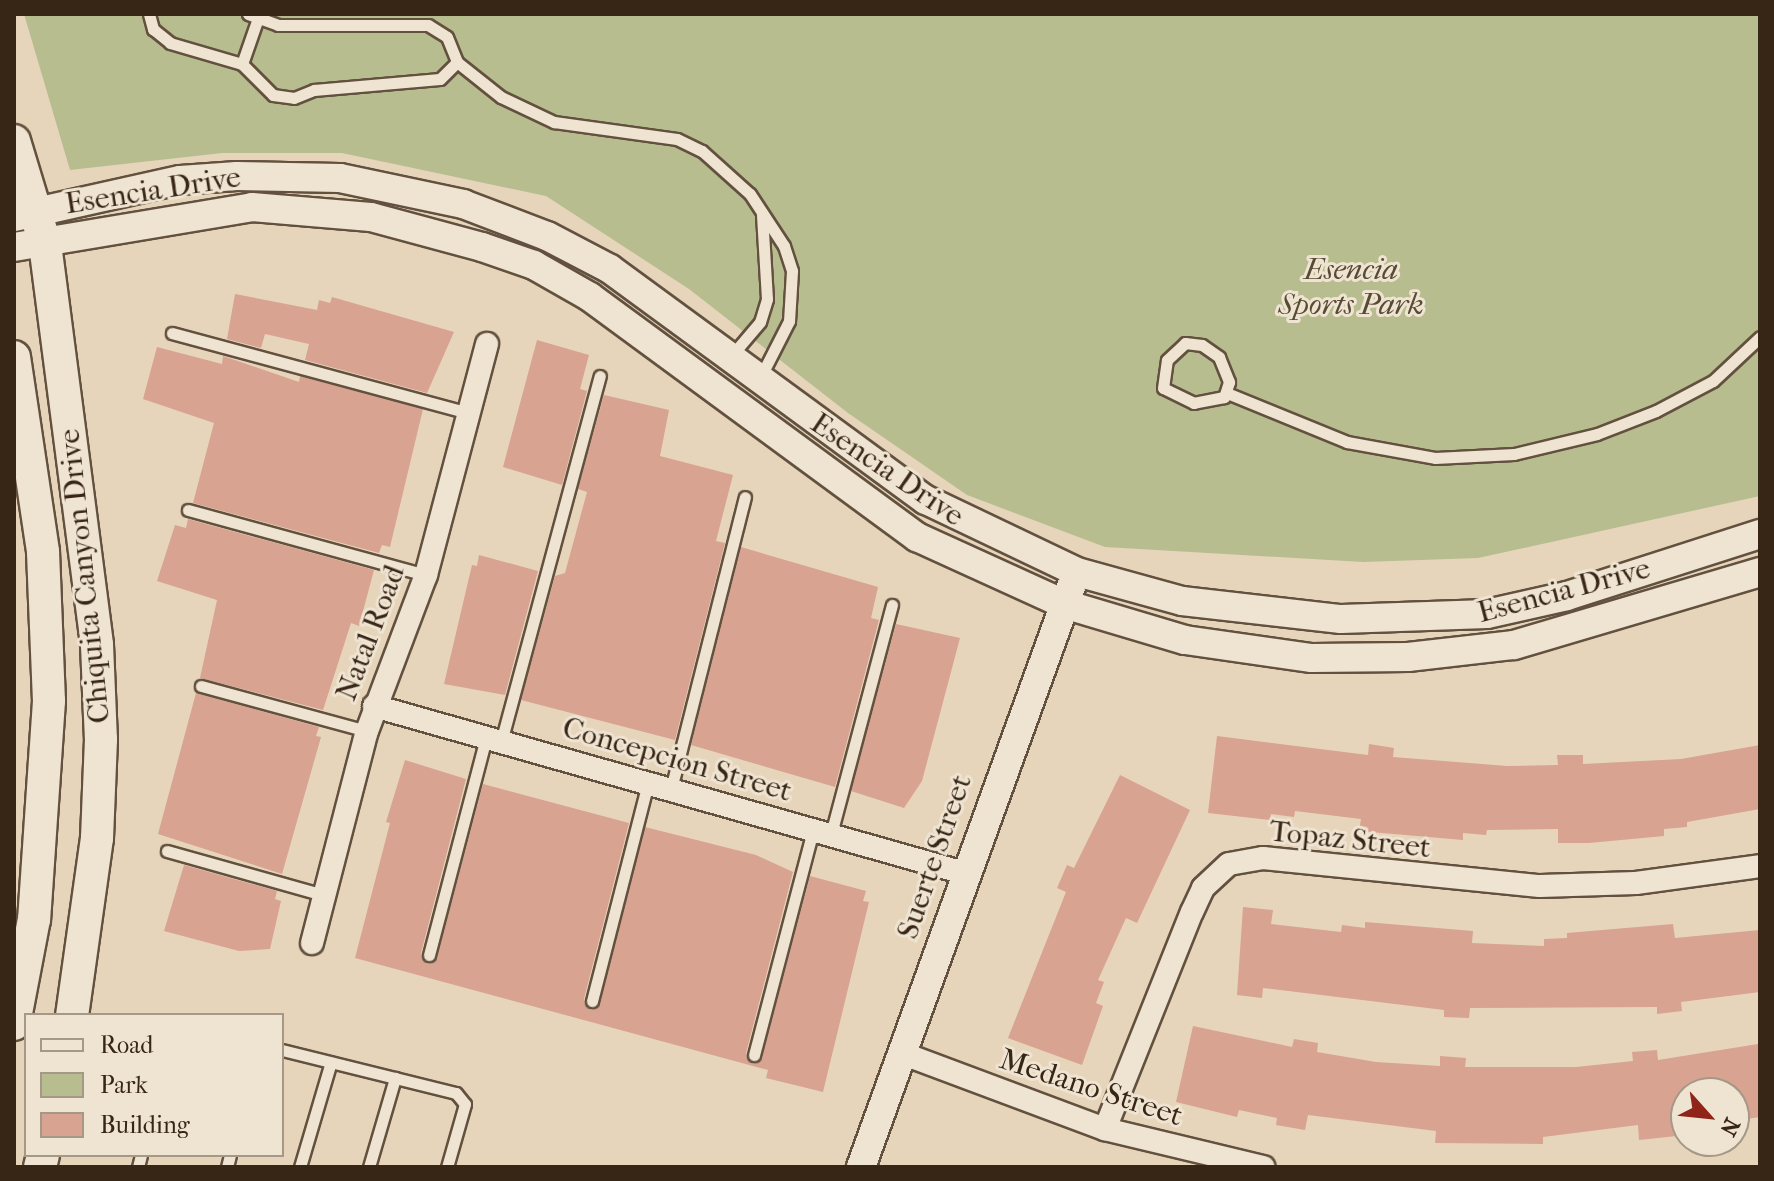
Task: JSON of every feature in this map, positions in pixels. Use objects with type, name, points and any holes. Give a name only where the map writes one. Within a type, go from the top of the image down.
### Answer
[{"type":"main road","name":"Chiquita Canyon Drive","points":[[14,141],[29,246],[90,567],[101,739],[97,838],[79,1013]]},
{"type":"main road","name":"Chiquita Canyon Drive","points":[[14,357],[43,552],[49,701],[36,906],[14,1024]]},
{"type":"street","name":"Esencia Drive","points":[[26,214],[180,180],[237,176],[340,178],[425,192],[534,230],[610,269],[732,355],[926,500],[1077,572],[1182,601],[1258,613],[1414,618],[1487,614],[1567,596],[1760,534]]},
{"type":"street","name":"Esencia Drive","points":[[29,246],[154,220],[252,207],[371,217],[482,247],[534,265],[601,304],[917,537],[1064,604],[1185,640],[1312,658],[1408,657],[1514,645],[1760,572]]},
{"type":"street","name":"Natal Road","points":[[312,943],[374,706],[426,575],[487,344]]},
{"type":"street","name":"Suerte Street","points":[[861,1167],[904,1054],[964,873],[1077,572]]},
{"type":"street","name":"Concepcion Street","points":[[374,706],[964,873]]},
{"type":"street","name":"Topaz Street","points":[[1105,1129],[1197,900],[1229,864],[1263,858],[1540,886],[1636,883],[1760,866]]},
{"type":"street","name":"Medano Street","points":[[904,1054],[1105,1129],[1263,1167]]},
{"type":"lane","points":[[149,14],[153,29],[170,43],[242,64],[273,95],[294,98],[314,90],[440,79],[457,62]]},
{"type":"lane","points":[[242,64],[253,17],[428,25],[447,37],[457,62],[501,97],[554,122],[677,139],[702,151],[727,170],[762,210],[784,246],[793,298],[786,329],[759,378]]},
{"type":"lane","points":[[732,355],[760,322],[767,299],[762,210]]},
{"type":"lane","points":[[172,333],[469,413]]},
{"type":"lane","points":[[1227,393],[1227,372],[1211,349],[1185,343],[1167,360],[1162,383],[1172,394],[1205,403],[1227,393],[1347,442],[1435,458],[1514,454],[1597,434],[1656,411],[1713,381],[1760,337]]},
{"type":"lane","points":[[429,955],[600,376]]},
{"type":"lane","points":[[671,789],[745,497]]},
{"type":"lane","points":[[188,510],[426,575]]},
{"type":"lane","points":[[754,1055],[892,605]]},
{"type":"lane","points":[[201,686],[367,731]]},
{"type":"lane","points":[[592,1001],[648,783]]},
{"type":"lane","points":[[167,851],[324,895]]},
{"type":"lane","points":[[284,1050],[456,1093],[465,1104],[447,1167]]},
{"type":"lane","points":[[300,1167],[331,1062]]},
{"type":"lane","points":[[369,1167],[395,1078]]},
{"type":"green space","name":"Esencia Sports Park","points":[[24,14],[1760,14],[1760,496],[1478,558],[1363,562],[1105,547],[967,495],[848,413],[689,289],[546,196],[342,153],[222,153],[70,170]]},
{"type":"building","points":[[235,294],[317,310],[319,300],[330,303],[332,297],[454,332],[427,393],[305,360],[309,344],[265,334],[261,348],[227,339]]},
{"type":"building","points":[[537,340],[589,355],[580,389],[587,391],[562,485],[503,467]]},
{"type":"building","points":[[157,347],[222,364],[223,356],[299,382],[300,376],[423,409],[390,547],[382,545],[379,553],[193,503],[214,423],[143,399]]},
{"type":"building","points":[[604,395],[669,410],[660,456],[733,475],[716,541],[725,543],[675,740],[521,700],[555,576],[565,573],[587,492],[578,489]]},
{"type":"building","points":[[188,519],[374,570],[359,626],[351,623],[323,710],[200,678],[217,600],[157,581],[175,525],[186,528]]},
{"type":"building","points":[[741,547],[878,587],[871,618],[879,620],[835,787],[691,745]]},
{"type":"building","points":[[479,555],[538,571],[505,695],[444,684],[472,565],[477,566]]},
{"type":"building","points":[[896,624],[960,638],[922,781],[904,808],[851,791]]},
{"type":"building","points":[[196,693],[319,727],[316,736],[321,737],[282,874],[158,834]]},
{"type":"building","points":[[1217,736],[1368,755],[1369,744],[1394,748],[1393,757],[1507,766],[1558,765],[1557,755],[1583,755],[1583,764],[1681,759],[1760,745],[1760,809],[1687,822],[1687,827],[1664,829],[1664,836],[1589,843],[1558,843],[1558,829],[1487,830],[1486,835],[1463,833],[1463,840],[1359,831],[1361,819],[1295,811],[1294,817],[1271,814],[1270,820],[1208,813]]},
{"type":"building","points":[[405,760],[466,779],[421,953],[426,963],[437,957],[483,784],[629,823],[584,999],[589,1009],[600,1003],[645,827],[756,855],[793,872],[746,1053],[751,1063],[762,1057],[810,876],[866,891],[863,901],[869,902],[823,1092],[766,1078],[768,1070],[355,958],[390,823],[386,822]]},
{"type":"building","points":[[1120,775],[1190,810],[1137,923],[1126,918],[1098,980],[1104,982],[1096,1003],[1103,1006],[1082,1065],[1008,1038],[1066,892],[1057,888],[1067,865],[1074,868]]},
{"type":"building","points":[[184,865],[277,891],[275,899],[281,901],[270,949],[239,951],[164,931]]},
{"type":"building","points":[[1243,907],[1273,910],[1271,924],[1341,932],[1342,925],[1365,928],[1365,922],[1473,931],[1472,943],[1544,946],[1544,939],[1567,938],[1567,933],[1673,924],[1675,938],[1760,930],[1760,992],[1681,1002],[1682,1011],[1657,1014],[1657,1007],[1470,1008],[1469,1018],[1444,1017],[1444,1010],[1263,988],[1262,998],[1237,995]]},
{"type":"building","points":[[1193,1026],[1292,1047],[1294,1039],[1318,1043],[1317,1052],[1376,1062],[1440,1066],[1440,1056],[1466,1058],[1465,1067],[1576,1067],[1633,1061],[1632,1052],[1657,1050],[1658,1060],[1758,1044],[1760,1117],[1750,1119],[1750,1077],[1670,1077],[1670,1137],[1639,1140],[1638,1125],[1543,1137],[1543,1144],[1435,1143],[1436,1131],[1308,1115],[1305,1130],[1276,1125],[1277,1118],[1239,1110],[1237,1117],[1176,1102]]}]
